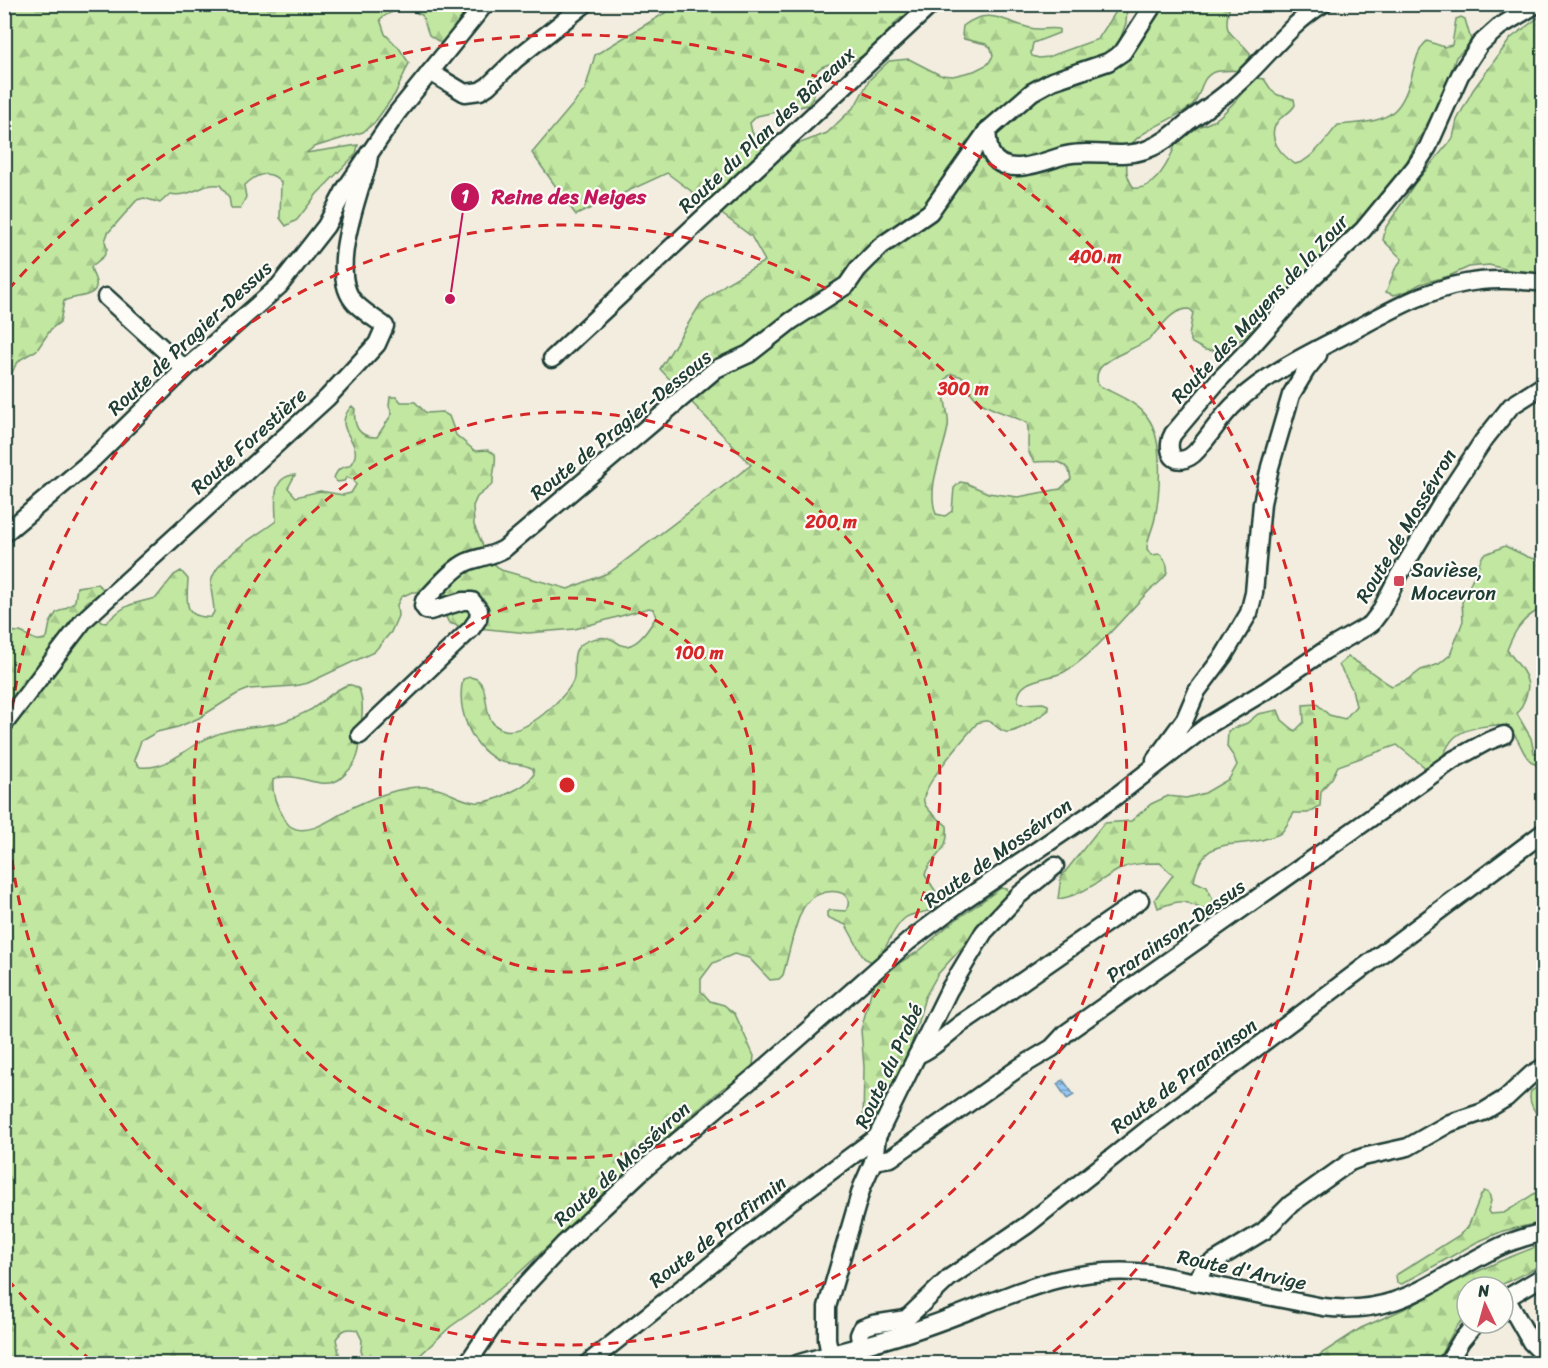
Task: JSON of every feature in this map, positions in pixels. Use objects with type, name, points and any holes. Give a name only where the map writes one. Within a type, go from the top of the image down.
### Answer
[{"type":"street","name":"Route de Pragier-Dessus","points":[[4,534],[92,459],[185,369],[279,286],[326,226],[346,188],[369,153],[485,4]]},
{"type":"street","points":[[430,72],[465,93],[480,91],[585,4]]},
{"type":"street","name":"Route du Plan des Bâreaux","points":[[552,359],[932,4]]},
{"type":"street","name":"Route de Pragier-Dessous","points":[[360,735],[471,629],[478,619],[479,610],[472,601],[463,601],[430,611],[423,606],[424,601],[455,570],[504,549],[716,369],[749,354],[791,321],[847,285],[858,268],[880,246],[930,212],[987,131],[1032,92],[1052,81],[1108,62],[1123,52],[1154,4]]},
{"type":"street","points":[[987,131],[991,153],[998,162],[1012,167],[1035,164],[1066,155],[1128,153],[1146,150],[1163,142],[1237,85],[1274,44],[1310,12],[1323,4]]},
{"type":"street","name":"Route des Mayens de la Zour","points":[[1537,4],[1498,27],[1480,44],[1460,75],[1428,147],[1415,167],[1363,230],[1311,279],[1178,428],[1169,443],[1173,456],[1181,459],[1190,456],[1239,400],[1273,375],[1401,306],[1464,283],[1494,279],[1544,283]]},
{"type":"street","name":"Route Forestière","points":[[4,724],[84,620],[327,399],[377,344],[385,326],[355,303],[344,282],[342,267],[360,188],[369,164],[369,153]]},
{"type":"street","points":[[106,297],[185,369]]},
{"type":"street","points":[[1155,766],[1156,758],[1185,718],[1197,691],[1224,655],[1249,613],[1254,592],[1262,503],[1269,467],[1291,395],[1318,355],[1319,349]]},
{"type":"street","name":"Route de Mossévron","points":[[467,1364],[487,1332],[523,1286],[564,1244],[642,1171],[765,1068],[914,936],[1093,813],[1207,726],[1267,690],[1317,655],[1371,624],[1442,503],[1479,447],[1511,406],[1544,385]]},
{"type":"street","name":"Prarainson-Dessus","points":[[873,1161],[891,1158],[1020,1067],[1052,1048],[1066,1033],[1453,760],[1504,735]]},
{"type":"street","name":"Route de Prarainson","points":[[861,1346],[859,1335],[862,1328],[906,1319],[949,1278],[1027,1225],[1157,1122],[1544,832]]},
{"type":"street","name":"Route du Prabé","points":[[835,1357],[827,1339],[827,1307],[862,1186],[873,1161],[877,1137],[949,990],[984,932],[1018,896],[1055,866]]},
{"type":"street","points":[[917,1055],[926,1052],[944,1035],[1140,900]]},
{"type":"street","points":[[1195,1281],[1205,1266],[1264,1231],[1291,1204],[1350,1162],[1408,1147],[1450,1123],[1483,1112],[1506,1098],[1532,1074],[1544,1067]]},
{"type":"street","name":"Route de Prafirmin","points":[[587,1364],[792,1200],[877,1137]]},
{"type":"street","name":"Route d'Arvige","points":[[861,1346],[924,1328],[1022,1289],[1078,1274],[1124,1270],[1195,1281],[1336,1309],[1386,1304],[1409,1296],[1502,1245],[1544,1232]]},
{"type":"street","points":[[1515,1293],[1544,1276]]},
{"type":"street","points":[[1515,1317],[1531,1342],[1544,1355]]},
{"type":"street","points":[[1447,1364],[1466,1335]]},
{"type":"street","points":[[797,1364],[835,1357],[861,1346]]},
{"type":"green space","points":[[5,5],[467,5],[463,9],[461,21],[441,43],[429,35],[422,15],[416,12],[400,10],[380,19],[385,34],[399,48],[409,63],[395,94],[375,122],[363,132],[314,147],[306,153],[358,145],[356,154],[317,194],[297,220],[286,226],[280,218],[281,182],[267,174],[257,176],[244,186],[246,197],[240,209],[231,209],[229,197],[220,185],[208,186],[185,194],[170,194],[160,203],[144,198],[137,200],[108,233],[104,256],[91,267],[96,282],[94,291],[85,296],[64,301],[60,322],[51,329],[37,350],[21,359],[15,366],[5,387]]},
{"type":"green space","points":[[678,5],[910,5],[912,8],[909,12],[898,20],[864,55],[849,62],[821,67],[816,73],[814,94],[808,105],[757,116],[750,123],[755,137],[798,144],[827,133],[855,106],[870,79],[889,61],[909,59],[940,75],[953,76],[974,71],[988,64],[993,56],[991,48],[986,44],[964,39],[962,35],[963,26],[981,17],[997,17],[1034,29],[1059,29],[1059,33],[1033,43],[1032,56],[1039,58],[1048,57],[1098,39],[1119,7],[1127,8],[1126,23],[1117,48],[1131,54],[1164,5],[1230,5],[1228,29],[1250,53],[1250,61],[1241,70],[1217,71],[1209,75],[1191,106],[1136,139],[1128,157],[1127,170],[1134,188],[1141,188],[1152,182],[1166,166],[1180,136],[1219,117],[1256,78],[1264,79],[1272,91],[1278,95],[1294,99],[1295,105],[1278,121],[1273,134],[1280,151],[1295,164],[1313,154],[1338,125],[1379,119],[1396,109],[1408,88],[1421,48],[1427,41],[1444,47],[1452,45],[1456,19],[1461,17],[1465,19],[1471,40],[1456,57],[1443,95],[1402,170],[1353,229],[1267,310],[1245,337],[1228,348],[1217,351],[1205,350],[1192,343],[1189,336],[1193,312],[1189,309],[1182,310],[1171,316],[1149,339],[1111,359],[1100,369],[1097,375],[1098,385],[1144,412],[1157,439],[1158,494],[1147,549],[1151,555],[1160,554],[1167,565],[1166,574],[1098,645],[1075,665],[1058,675],[1035,681],[1022,688],[1018,702],[1021,704],[1043,703],[1048,705],[1049,710],[1028,724],[1010,732],[987,721],[977,723],[936,774],[929,785],[924,802],[931,812],[947,826],[947,836],[942,849],[925,875],[940,898],[935,908],[910,915],[901,921],[879,960],[872,962],[864,958],[846,925],[827,917],[827,912],[830,910],[846,911],[848,903],[843,894],[828,892],[813,898],[802,910],[783,975],[779,979],[770,980],[749,958],[734,954],[713,963],[701,979],[701,991],[710,1001],[724,1005],[735,1014],[754,1056],[753,1065],[747,1075],[723,1088],[665,1138],[520,1272],[480,1306],[450,1327],[416,1359],[406,1363],[374,1363],[364,1357],[361,1351],[362,1340],[357,1330],[348,1329],[336,1339],[341,1363],[5,1363],[4,631],[20,632],[36,640],[47,638],[50,623],[56,613],[75,601],[77,587],[97,584],[106,591],[85,604],[101,622],[106,623],[128,606],[156,598],[174,575],[181,571],[188,579],[188,607],[195,615],[211,617],[214,612],[211,584],[214,575],[227,557],[276,521],[275,499],[281,480],[295,475],[288,488],[296,497],[320,491],[343,495],[351,493],[356,485],[354,480],[347,477],[344,481],[337,482],[334,478],[339,469],[349,466],[354,458],[353,444],[344,423],[346,415],[352,406],[355,409],[358,430],[371,437],[377,437],[392,414],[389,406],[390,397],[397,397],[401,402],[415,402],[426,413],[442,412],[449,416],[456,435],[475,451],[488,450],[495,454],[493,484],[477,497],[473,506],[474,525],[489,559],[501,570],[568,589],[610,572],[751,465],[660,369],[701,303],[727,283],[765,261],[751,236],[667,173],[576,215],[532,153],[585,90],[595,55]],"holes":[[[952,374],[963,377],[974,397],[981,403],[1027,423],[1028,449],[1031,458],[1035,462],[1053,461],[1063,464],[1070,472],[1071,479],[1060,489],[1018,497],[988,493],[960,482],[954,488],[952,511],[945,516],[936,514],[933,503],[934,482],[948,427],[944,384]],[[412,592],[428,592],[439,603],[449,623],[459,626],[528,633],[575,629],[649,608],[653,609],[656,617],[644,634],[632,645],[622,646],[611,639],[597,638],[580,646],[575,653],[574,677],[569,688],[544,714],[523,727],[513,730],[497,727],[489,715],[482,685],[475,678],[463,679],[461,690],[464,714],[467,725],[479,745],[497,760],[525,765],[533,769],[534,774],[526,783],[493,800],[470,801],[431,787],[410,788],[368,800],[314,828],[305,830],[290,826],[276,802],[273,780],[289,777],[329,783],[339,780],[356,761],[360,744],[362,701],[359,689],[352,685],[342,687],[312,709],[293,718],[279,723],[219,734],[201,741],[160,765],[140,767],[134,760],[141,741],[157,732],[178,727],[199,718],[237,694],[249,689],[308,683],[374,652],[391,632],[398,616],[397,605],[401,597]]]},
{"type":"green space","points":[[1543,14],[1543,278],[1489,265],[1469,267],[1394,295],[1386,292],[1395,269],[1402,259],[1383,240],[1386,227],[1415,183],[1453,138],[1457,120],[1473,90],[1511,38]]},
{"type":"green space","points":[[1505,546],[1543,561],[1543,616],[1537,611],[1527,618],[1515,632],[1507,650],[1527,680],[1527,695],[1517,714],[1531,738],[1534,753],[1543,752],[1543,768],[1529,760],[1513,733],[1507,728],[1496,725],[1480,727],[1459,734],[1450,743],[1439,765],[1427,769],[1397,745],[1338,766],[1321,791],[1320,806],[1308,813],[1294,813],[1280,834],[1213,849],[1198,866],[1194,881],[1207,887],[1214,902],[1203,910],[1181,902],[1158,908],[1155,899],[1173,875],[1160,863],[1127,866],[1083,891],[1058,899],[1061,877],[1104,823],[1131,821],[1151,804],[1168,796],[1186,798],[1205,793],[1229,779],[1237,765],[1227,747],[1228,731],[1247,723],[1258,714],[1278,710],[1282,720],[1295,731],[1304,722],[1303,705],[1317,704],[1329,715],[1345,719],[1356,706],[1352,689],[1339,665],[1348,657],[1392,686],[1409,679],[1421,670],[1439,664],[1450,655],[1463,621],[1462,602],[1483,555]]},
{"type":"green space","points":[[1001,888],[1007,889],[1009,895],[938,974],[925,997],[902,1077],[870,1133],[863,1125],[864,1067],[861,1030],[876,982],[891,968],[919,951],[950,924]]},
{"type":"green space","points":[[1538,1087],[1543,1088],[1543,1123],[1530,1100],[1531,1091]]},
{"type":"green space","points":[[1543,1188],[1543,1222],[1503,1231],[1477,1242],[1402,1284],[1397,1283],[1396,1275],[1458,1236],[1468,1227],[1484,1191],[1489,1193],[1491,1201],[1488,1211],[1490,1214],[1504,1213]]},
{"type":"green space","points":[[1543,1244],[1543,1264],[1515,1278],[1515,1275],[1470,1275]]},
{"type":"green space","points":[[1455,1282],[1455,1329],[1436,1363],[1307,1363],[1361,1328],[1415,1304]]},
{"type":"water","points":[[1063,1080],[1074,1095],[1067,1099],[1057,1084]]},
{"type":"place","name":"Reine des Neiges","points":[[450,299]]},
{"type":"place","name":"Savièse, Mocevron","points":[[1399,581]]}]
